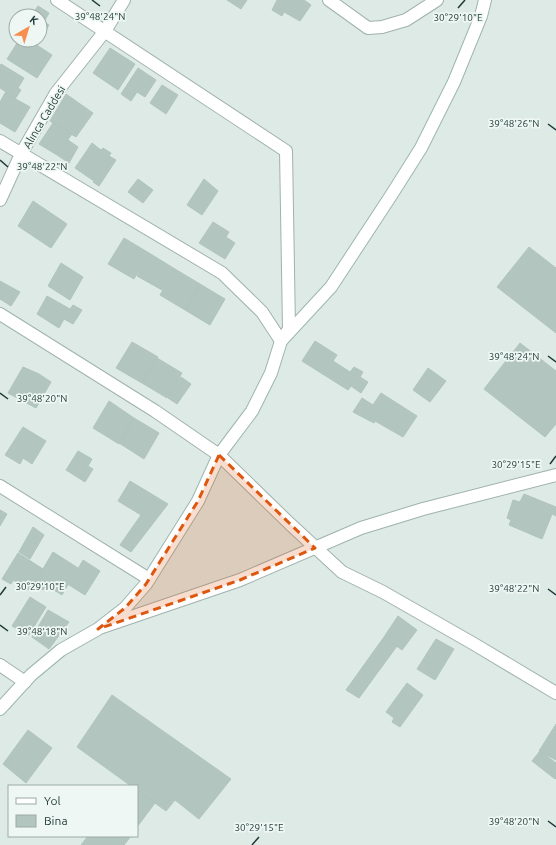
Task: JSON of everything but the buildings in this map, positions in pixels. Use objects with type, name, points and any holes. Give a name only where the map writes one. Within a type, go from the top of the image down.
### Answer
[{"type":"street","points":[[0,709],[31,675],[61,650],[98,629],[125,608],[146,584],[198,501],[219,455],[252,411],[271,373],[281,341],[290,329],[286,151],[57,0]]},
{"type":"street","name":"Alınca Caddesi","points":[[0,200],[21,154],[56,93],[104,31],[124,0]]},
{"type":"street","points":[[329,0],[368,28],[382,27],[406,20],[437,0]]},
{"type":"street","points":[[281,341],[331,287],[421,148],[454,82],[486,0]]},
{"type":"street","points":[[0,141],[222,273],[262,312],[281,341]]},
{"type":"street","points":[[0,314],[155,411],[219,455],[342,572],[383,592],[556,693]]},
{"type":"street","points":[[98,629],[240,580],[361,528],[423,509],[556,475]]},
{"type":"street","points":[[0,486],[149,579]]},
{"type":"street","points":[[0,665],[25,682]]},
{"type":"highlighted area","points":[[219,455],[315,548],[240,580],[98,629],[125,608],[146,584],[198,501]]}]
